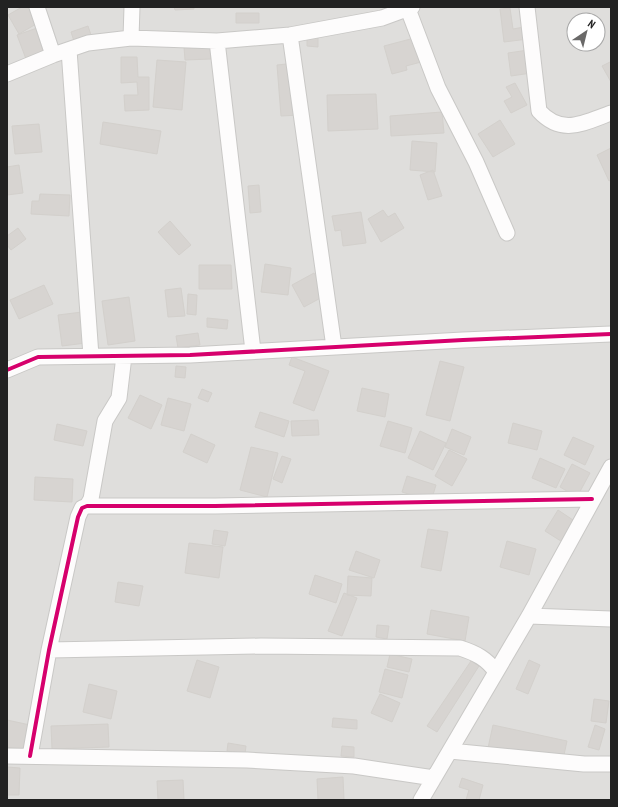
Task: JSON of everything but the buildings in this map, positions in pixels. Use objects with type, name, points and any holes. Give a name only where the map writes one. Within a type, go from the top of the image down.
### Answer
[{"type":"street","points":[[37,7],[53,55]]},
{"type":"street","points":[[131,38],[132,7]]},
{"type":"street","points":[[527,7],[539,111],[547,119],[565,127],[611,113]]},
{"type":"street","points":[[7,74],[53,55],[88,44],[131,38],[217,41],[290,35],[382,18],[410,8],[438,88],[476,162],[507,232]]},
{"type":"street","points":[[290,35],[334,347]]},
{"type":"street","points":[[217,41],[253,351]]},
{"type":"street","points":[[69,50],[91,356]]},
{"type":"street","points":[[8,366],[38,357],[124,356],[253,351],[611,334]]},
{"type":"street","points":[[30,756],[49,650],[79,512],[87,506],[91,499],[105,421],[119,398],[124,356]]},
{"type":"street","points":[[421,800],[529,616],[592,499],[611,467]]},
{"type":"street","points":[[87,506],[215,506],[592,499]]},
{"type":"street","points":[[529,616],[611,619]]},
{"type":"street","points":[[49,650],[261,646],[460,648],[480,656],[489,663],[496,672]]},
{"type":"street","points":[[450,751],[584,764],[611,764]]},
{"type":"street","points":[[7,756],[248,760],[347,765],[434,778]]},
{"type":"shaded area","points":[[7,7],[611,7],[611,800],[7,800]]},
{"type":"cycle path","points":[[7,370],[38,357],[190,355],[463,340],[611,334]]},
{"type":"cycle path","points":[[30,756],[49,650],[78,517],[82,508],[87,506],[215,506],[592,499]]}]
